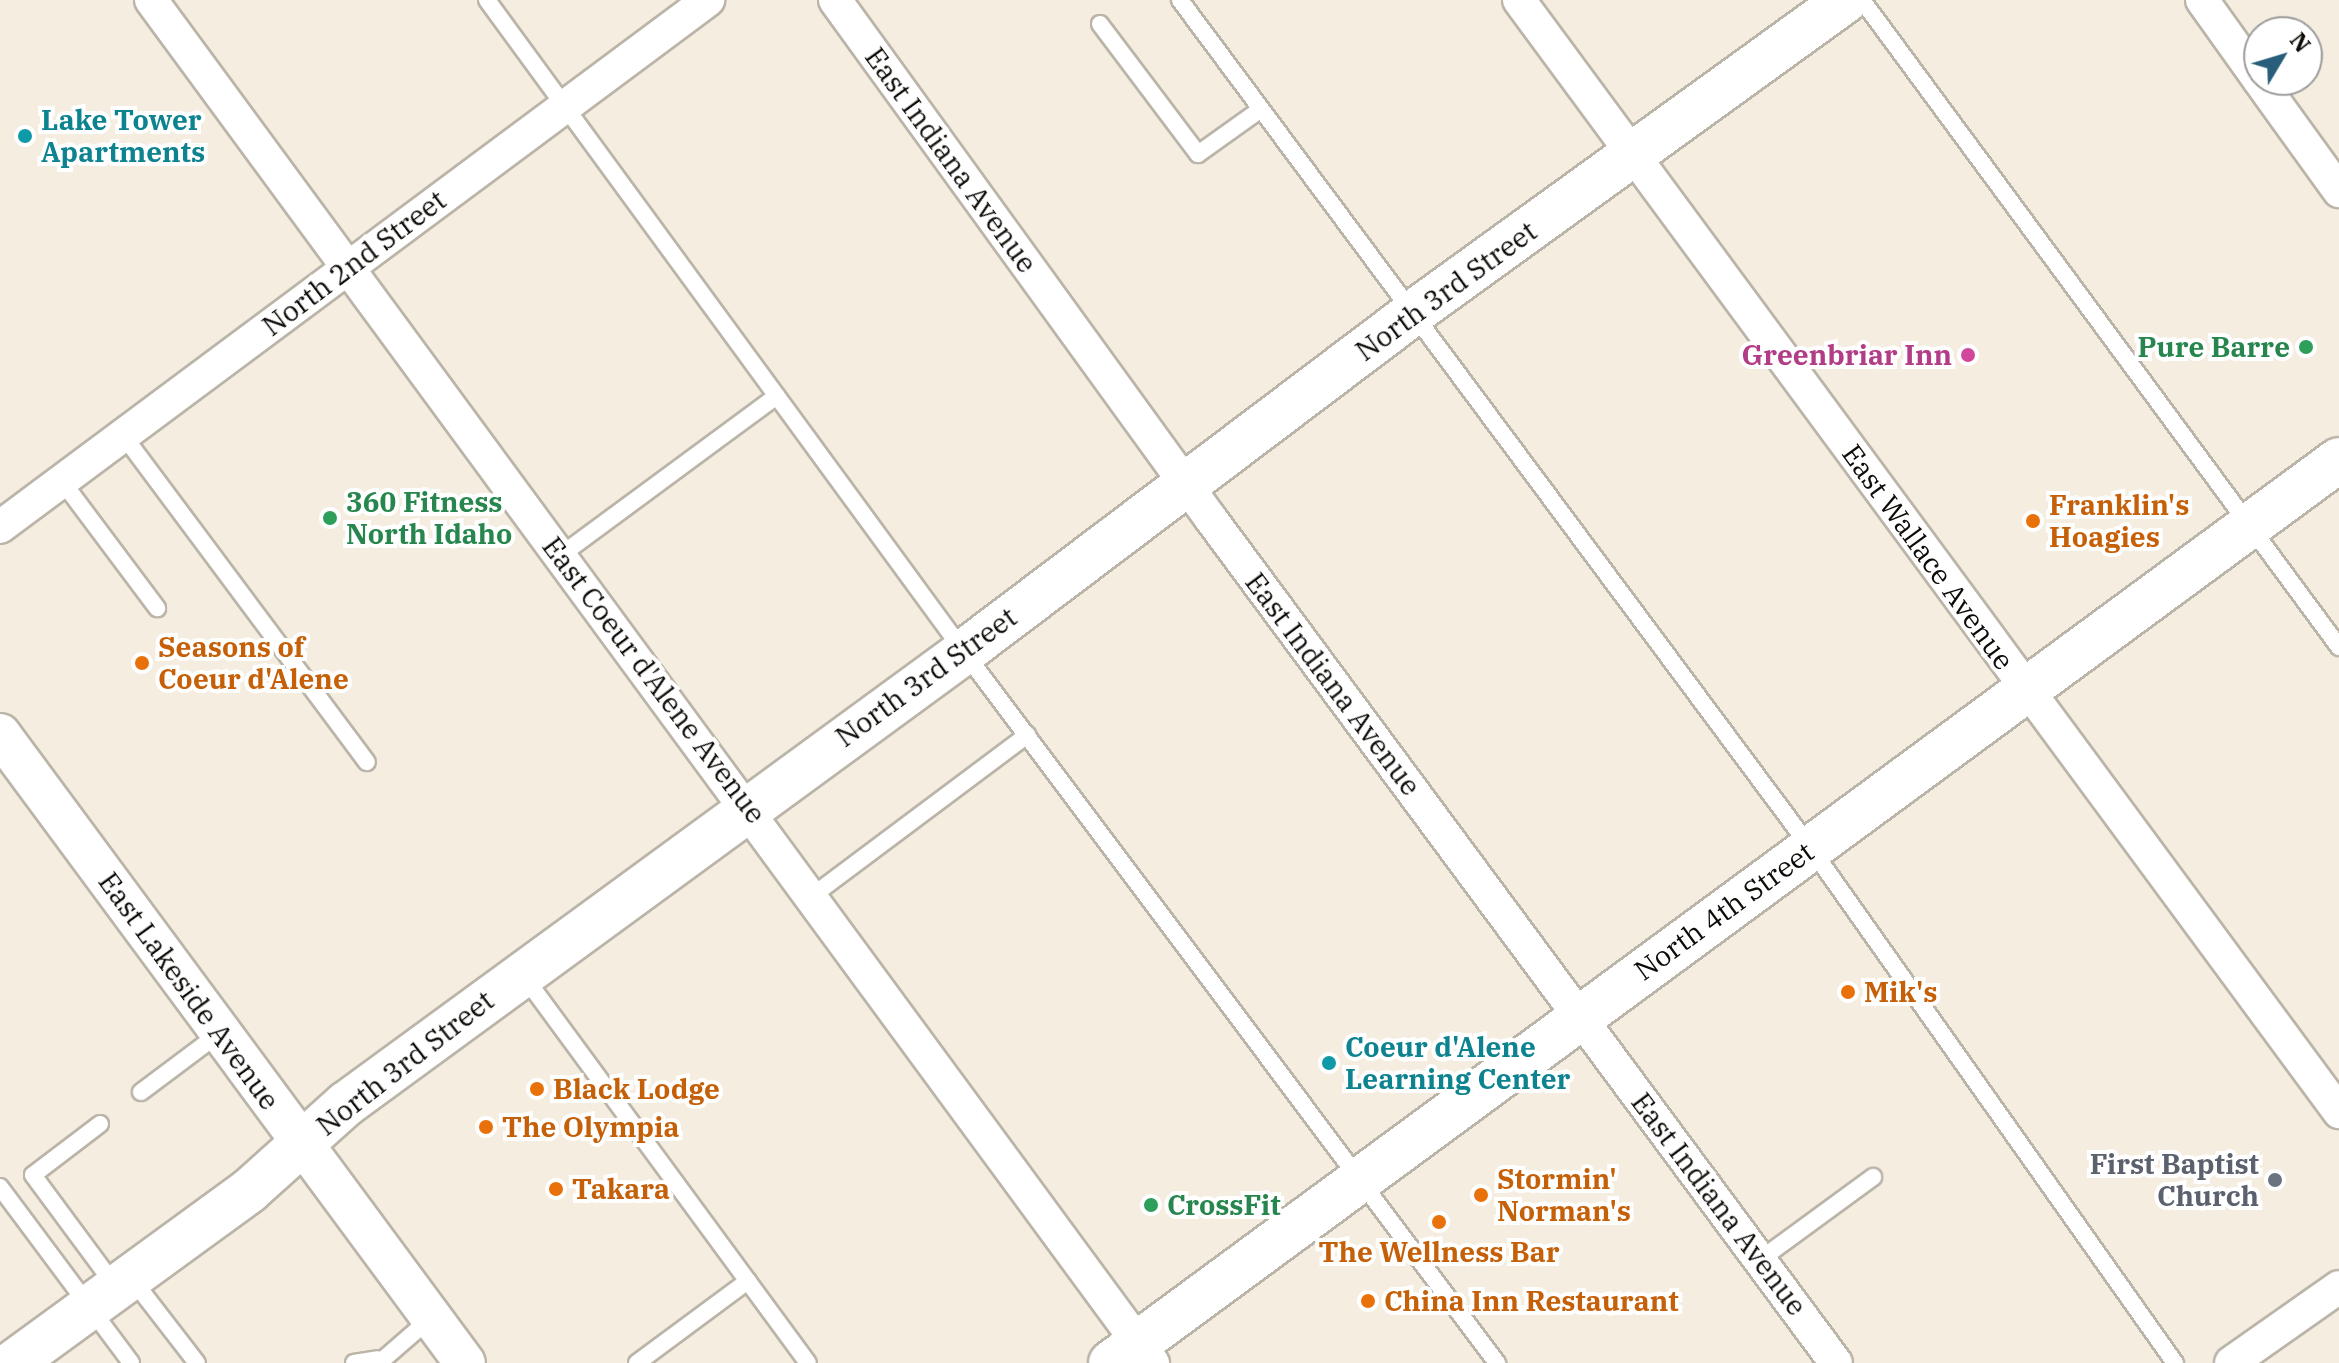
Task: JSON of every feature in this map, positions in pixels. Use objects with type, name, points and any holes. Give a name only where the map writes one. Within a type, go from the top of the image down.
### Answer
[{"type":"main road","name":"North 3rd Street","points":[[13,1363],[250,1190],[346,1104],[522,973],[964,652],[1413,313],[1635,156],[1846,0]]},
{"type":"main road","name":"North 4th Street","points":[[1134,1356],[1360,1179],[2339,460]]},
{"type":"street","name":"East Coeur d'Alene Avenue","points":[[151,0],[812,896],[1134,1356]]},
{"type":"street","name":"North 2nd Street","points":[[0,527],[708,0]]},
{"type":"street","name":"East Indiana Avenue","points":[[835,0],[1184,483],[1836,1363]]},
{"type":"street","name":"East Wallace Avenue","points":[[1519,0],[2339,1112]]},
{"type":"street","points":[[2202,0],[2243,58]]},
{"type":"street","points":[[2271,96],[2339,191]]},
{"type":"street","name":"East Lakeside Avenue","points":[[0,734],[465,1363]]},
{"type":"street","points":[[2231,1363],[2339,1287]]},
{"type":"lane","points":[[487,0],[964,652],[1497,1363]]},
{"type":"lane","points":[[1180,0],[1810,847],[2175,1363]]},
{"type":"lane","points":[[1862,0],[2339,647]]},
{"type":"lane","points":[[1100,24],[1198,154],[1261,109]]},
{"type":"lane","points":[[561,555],[777,396]]},
{"type":"lane","points":[[123,435],[367,762]]},
{"type":"lane","points":[[62,481],[157,608]]},
{"type":"lane","points":[[812,896],[1027,735]]},
{"type":"lane","points":[[522,973],[808,1363]]},
{"type":"lane","points":[[141,1092],[220,1033]]},
{"type":"lane","points":[[100,1124],[33,1175],[113,1291],[131,1363]]},
{"type":"lane","points":[[1761,1259],[1873,1177]]},
{"type":"lane","points":[[0,1187],[197,1363]]},
{"type":"lane","points":[[637,1363],[748,1281]]},
{"type":"lane","points":[[354,1363],[378,1361],[431,1318]]},
{"type":"place","name":"Lake Tower Apartments","points":[[25,136]]},
{"type":"place","name":"Pure Barre","points":[[2306,347]]},
{"type":"place","name":"Greenbriar Inn","points":[[1968,355]]},
{"type":"place","name":"360 Fitness North Idaho","points":[[330,518]]},
{"type":"place","name":"Franklin's Hoagies","points":[[2033,521]]},
{"type":"place","name":"Seasons of Coeur d'Alene","points":[[142,663]]},
{"type":"place","name":"Mik's","points":[[1848,992]]},
{"type":"place","name":"Coeur d'Alene Learning Center","points":[[1329,1063]]},
{"type":"place","name":"Black Lodge","points":[[537,1089]]},
{"type":"place","name":"The Olympia","points":[[486,1127]]},
{"type":"place","name":"First Baptist Church","points":[[2275,1180]]},
{"type":"place","name":"Takara","points":[[556,1189]]},
{"type":"place","name":"Stormin' Norman's","points":[[1481,1195]]},
{"type":"place","name":"CrossFit","points":[[1151,1205]]},
{"type":"place","name":"The Wellness Bar","points":[[1439,1222]]},
{"type":"place","name":"China Inn Restaurant","points":[[1368,1301]]}]
